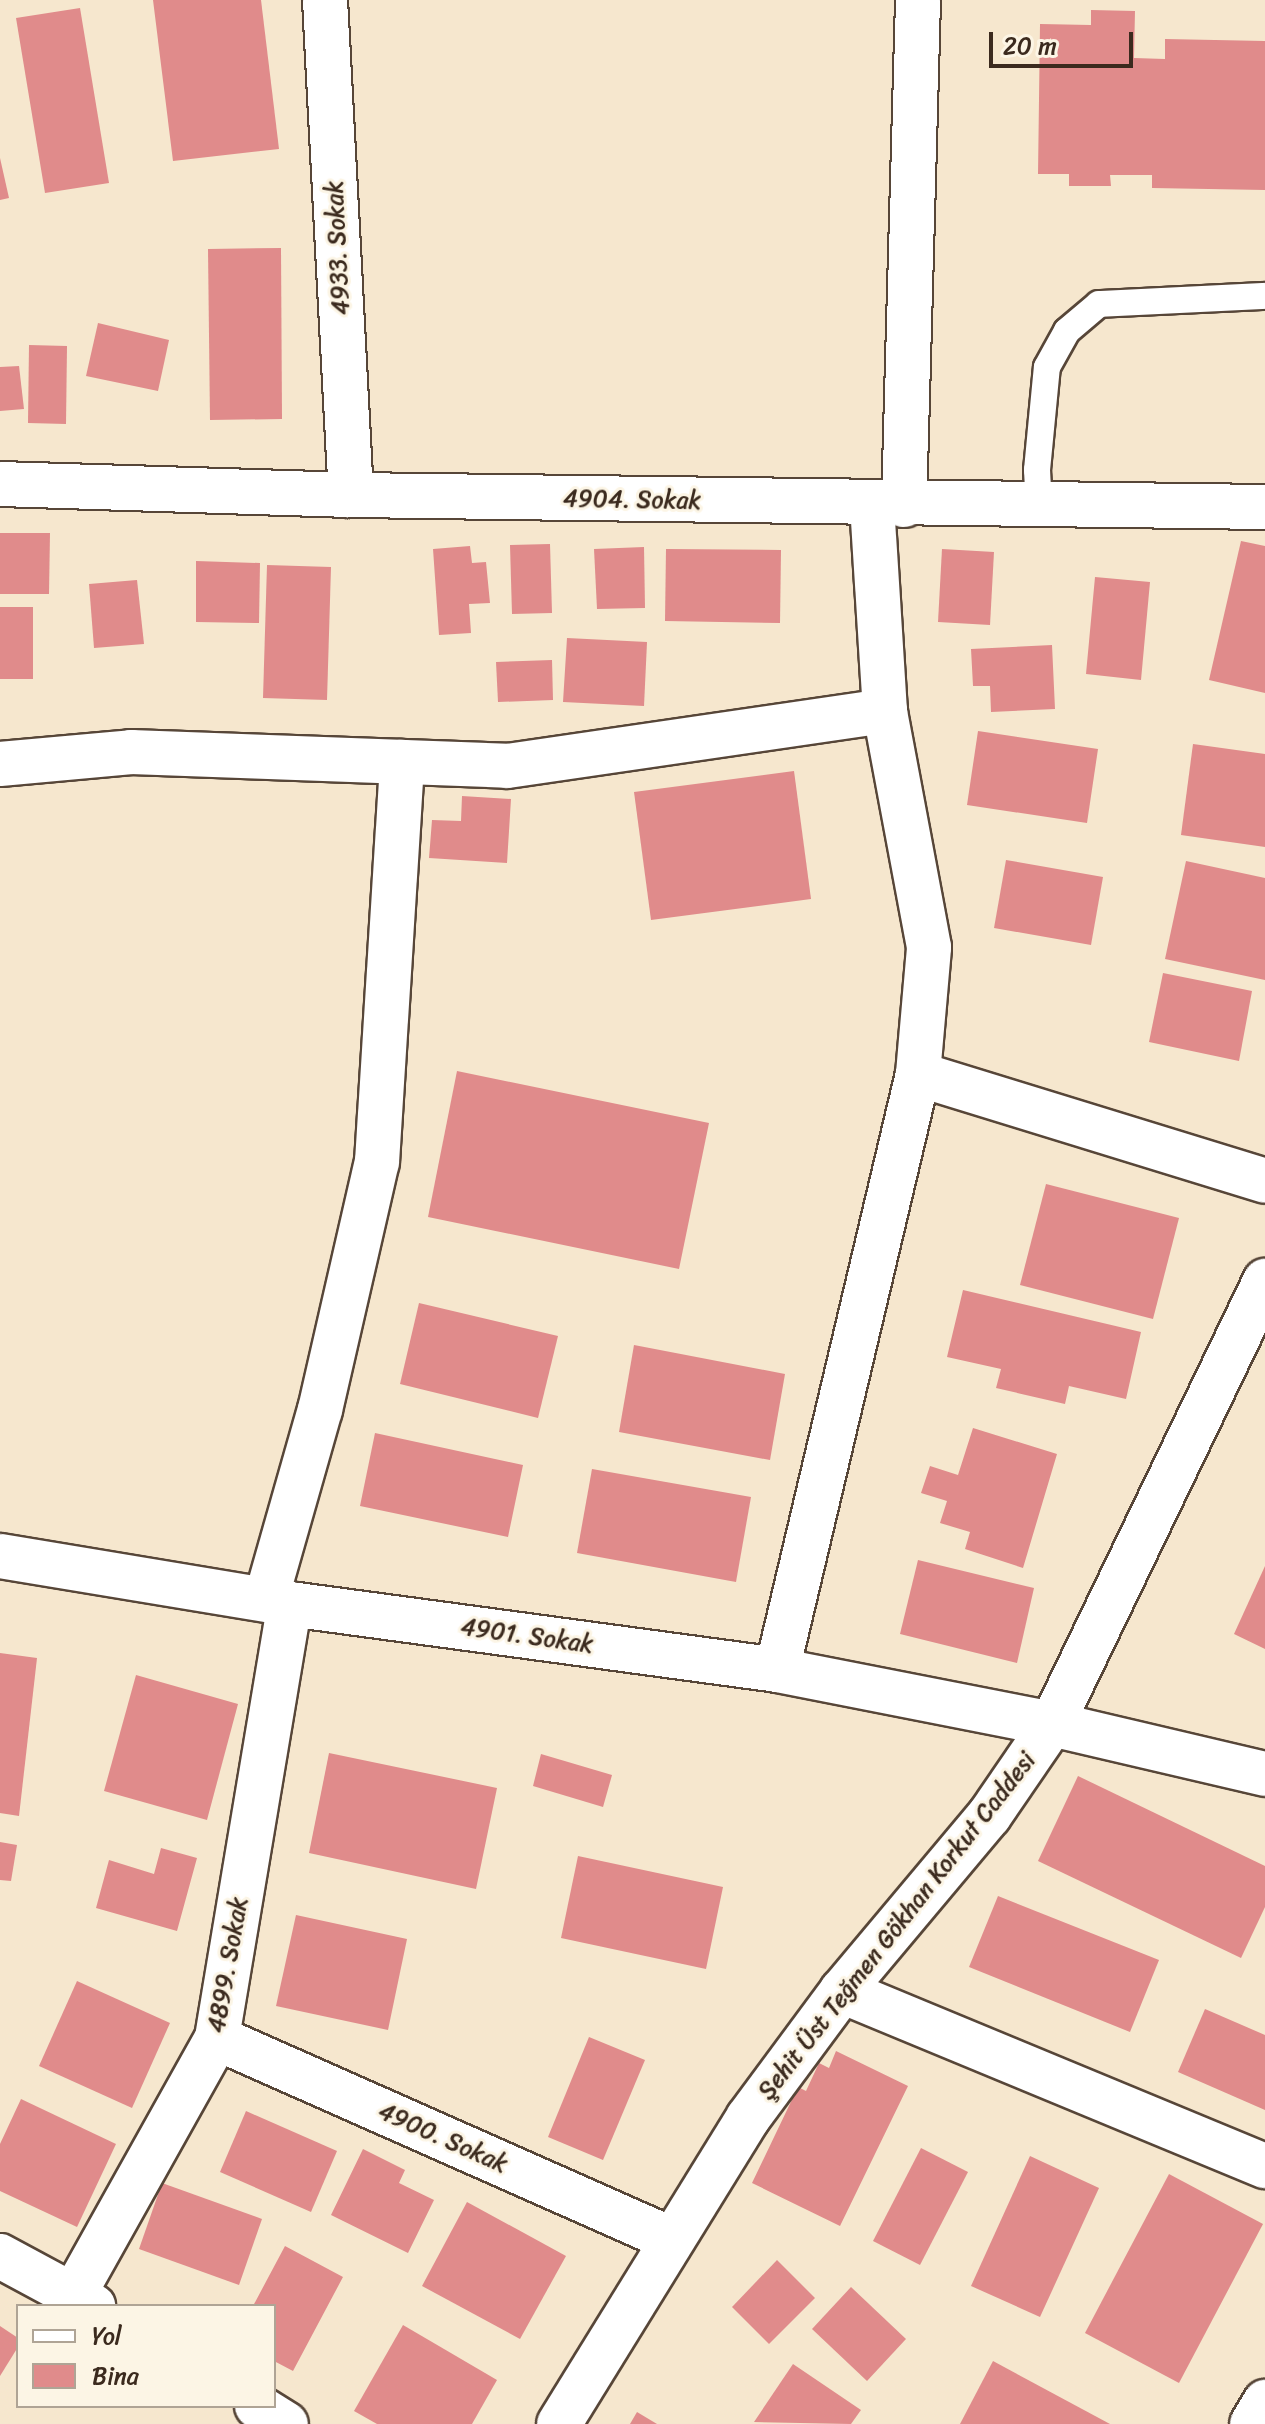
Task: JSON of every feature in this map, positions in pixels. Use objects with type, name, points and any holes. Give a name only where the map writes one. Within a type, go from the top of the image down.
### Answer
[{"type":"street","name":"4933. Sokak","points":[[325,0],[351,495]]},
{"type":"street","points":[[777,1670],[918,1074],[929,947],[885,711],[888,505],[918,0]]},
{"type":"street","name":"4904. Sokak","points":[[0,484],[351,495],[1039,508],[1265,507]]},
{"type":"street","points":[[0,764],[131,752],[507,766],[885,711]]},
{"type":"street","name":"4899. Sokak","points":[[84,2300],[217,2038],[278,1602],[377,1162],[402,762]]},
{"type":"street","points":[[918,1074],[1265,1181]]},
{"type":"street","name":"Şehit Üst Teğmen Gökhan Korkut Caddesi","points":[[559,2424],[669,2238],[748,2118],[842,1991],[989,1816],[1052,1724],[1265,1281]]},
{"type":"street","name":"4901. Sokak","points":[[0,1556],[278,1602],[777,1670],[1052,1724],[1265,1774]]},
{"type":"street","points":[[842,1991],[1265,2166]]},
{"type":"street","name":"4900. Sokak","points":[[217,2038],[669,2238]]},
{"type":"street","points":[[0,2256],[84,2300]]},
{"type":"street","points":[[1252,2424],[1265,2402]]},
{"type":"street","points":[[260,2408],[286,2424]]},
{"type":"lane","points":[[1039,508],[1037,470],[1047,367],[1067,331],[1099,304],[1265,296]]},
{"type":"building","points":[[153,0],[261,0],[279,149],[173,161]]},
{"type":"building","points":[[80,8],[109,183],[45,193],[16,18]]},
{"type":"building","points":[[1091,10],[1135,11],[1134,58],[1165,59],[1165,39],[1265,41],[1265,190],[1152,188],[1152,175],[1110,175],[1111,186],[1069,186],[1069,174],[1038,174],[1040,24],[1091,25]]},
{"type":"building","points":[[0,158],[9,198],[0,200]]},
{"type":"building","points":[[281,248],[282,419],[210,420],[208,249]]},
{"type":"building","points":[[98,323],[169,340],[158,391],[86,376]]},
{"type":"building","points":[[29,345],[67,346],[66,424],[28,423]]},
{"type":"building","points":[[19,366],[24,409],[0,411],[0,367]]},
{"type":"building","points":[[0,533],[50,533],[49,594],[0,594]]},
{"type":"building","points":[[1241,541],[1265,546],[1265,693],[1209,680]]},
{"type":"building","points":[[550,544],[552,613],[512,614],[510,545]]},
{"type":"building","points":[[470,546],[472,563],[486,562],[490,603],[469,604],[471,633],[439,635],[433,549]]},
{"type":"building","points":[[644,547],[645,608],[597,609],[594,549]]},
{"type":"building","points":[[666,549],[781,550],[780,623],[665,621]]},
{"type":"building","points":[[942,549],[994,552],[990,625],[938,622]]},
{"type":"building","points":[[196,561],[260,563],[259,623],[196,622]]},
{"type":"building","points":[[267,565],[331,567],[327,700],[263,698]]},
{"type":"building","points":[[1095,577],[1150,582],[1141,680],[1086,674]]},
{"type":"building","points":[[137,580],[144,644],[94,648],[89,584]]},
{"type":"building","points":[[0,607],[33,607],[33,679],[0,679]]},
{"type":"building","points":[[567,638],[647,642],[644,706],[563,702]]},
{"type":"building","points":[[1052,645],[1055,709],[991,712],[990,686],[973,686],[971,649]]},
{"type":"building","points":[[552,660],[553,700],[498,702],[496,662]]},
{"type":"building","points":[[978,731],[1098,749],[1087,823],[967,805]]},
{"type":"building","points":[[1193,744],[1265,754],[1265,847],[1181,835]]},
{"type":"building","points":[[794,771],[811,899],[651,920],[634,792]]},
{"type":"building","points":[[462,796],[511,799],[507,863],[429,858],[432,820],[461,821]]},
{"type":"building","points":[[1006,860],[1103,877],[1091,945],[994,928]]},
{"type":"building","points":[[1186,861],[1265,878],[1265,980],[1165,959]]},
{"type":"building","points":[[1163,973],[1252,991],[1239,1061],[1149,1042]]},
{"type":"building","points":[[457,1071],[709,1123],[679,1269],[428,1217]]},
{"type":"building","points":[[1046,1184],[1179,1218],[1153,1319],[1020,1285]]},
{"type":"building","points":[[963,1290],[1141,1332],[1126,1399],[1069,1386],[1065,1404],[996,1388],[1001,1369],[947,1357]]},
{"type":"building","points":[[419,1303],[558,1336],[538,1418],[400,1384]]},
{"type":"building","points":[[634,1345],[785,1374],[770,1460],[619,1432]]},
{"type":"building","points":[[973,1428],[1057,1454],[1023,1568],[965,1549],[970,1532],[940,1523],[947,1501],[921,1493],[930,1466],[958,1475]]},
{"type":"building","points":[[375,1433],[523,1465],[508,1537],[360,1506]]},
{"type":"building","points":[[592,1469],[751,1497],[736,1582],[577,1553]]},
{"type":"building","points":[[918,1560],[1034,1588],[1017,1663],[900,1634]]},
{"type":"building","points":[[1265,1566],[1265,1649],[1234,1634]]},
{"type":"building","points":[[0,1653],[37,1658],[19,1816],[0,1813]]},
{"type":"building","points":[[136,1675],[238,1704],[207,1820],[104,1791]]},
{"type":"building","points":[[329,1753],[497,1788],[476,1889],[309,1853]]},
{"type":"building","points":[[541,1754],[612,1775],[603,1807],[533,1786]]},
{"type":"building","points":[[1078,1776],[1265,1866],[1265,1907],[1241,1958],[1038,1861]]},
{"type":"building","points":[[0,1842],[17,1845],[11,1881],[0,1880]]},
{"type":"building","points":[[161,1848],[197,1858],[177,1931],[96,1908],[109,1860],[154,1874]]},
{"type":"building","points":[[578,1856],[723,1887],[706,1969],[561,1938]]},
{"type":"building","points":[[998,1896],[1159,1960],[1130,2032],[969,1967]]},
{"type":"building","points":[[296,1915],[407,1939],[388,2030],[276,2006]]},
{"type":"building","points":[[77,1981],[170,2023],[132,2108],[39,2066]]},
{"type":"building","points":[[1205,2009],[1265,2035],[1265,2110],[1178,2072]]},
{"type":"building","points":[[589,2037],[645,2060],[603,2160],[548,2137]]},
{"type":"building","points":[[836,2051],[908,2086],[840,2226],[752,2183],[798,2087],[806,2091],[819,2063],[829,2068]]},
{"type":"building","points":[[21,2099],[116,2144],[77,2227],[0,2191],[0,2144]]},
{"type":"building","points":[[246,2111],[337,2151],[311,2212],[220,2172]]},
{"type":"building","points":[[921,2148],[968,2172],[920,2265],[873,2241]]},
{"type":"building","points":[[363,2149],[405,2170],[399,2183],[434,2200],[408,2253],[331,2215]]},
{"type":"building","points":[[1030,2156],[1099,2188],[1040,2317],[971,2286]]},
{"type":"building","points":[[1169,2174],[1263,2224],[1179,2383],[1085,2333]]},
{"type":"building","points":[[162,2183],[262,2219],[239,2285],[139,2249]]},
{"type":"building","points":[[467,2202],[566,2256],[520,2339],[422,2286]]},
{"type":"building","points":[[285,2246],[343,2277],[293,2371],[276,2362],[276,2304],[254,2304]]},
{"type":"building","points":[[777,2260],[815,2298],[769,2344],[732,2307]]},
{"type":"building","points":[[851,2287],[906,2339],[867,2381],[812,2329]]},
{"type":"building","points":[[403,2325],[497,2380],[472,2424],[377,2424],[354,2411]]},
{"type":"building","points":[[0,2326],[16,2337],[16,2350],[0,2376]]},
{"type":"building","points":[[993,2361],[1110,2424],[960,2424]]},
{"type":"building","points":[[793,2364],[861,2410],[851,2424],[754,2422]]},
{"type":"building","points":[[637,2412],[657,2424],[630,2424]]}]
